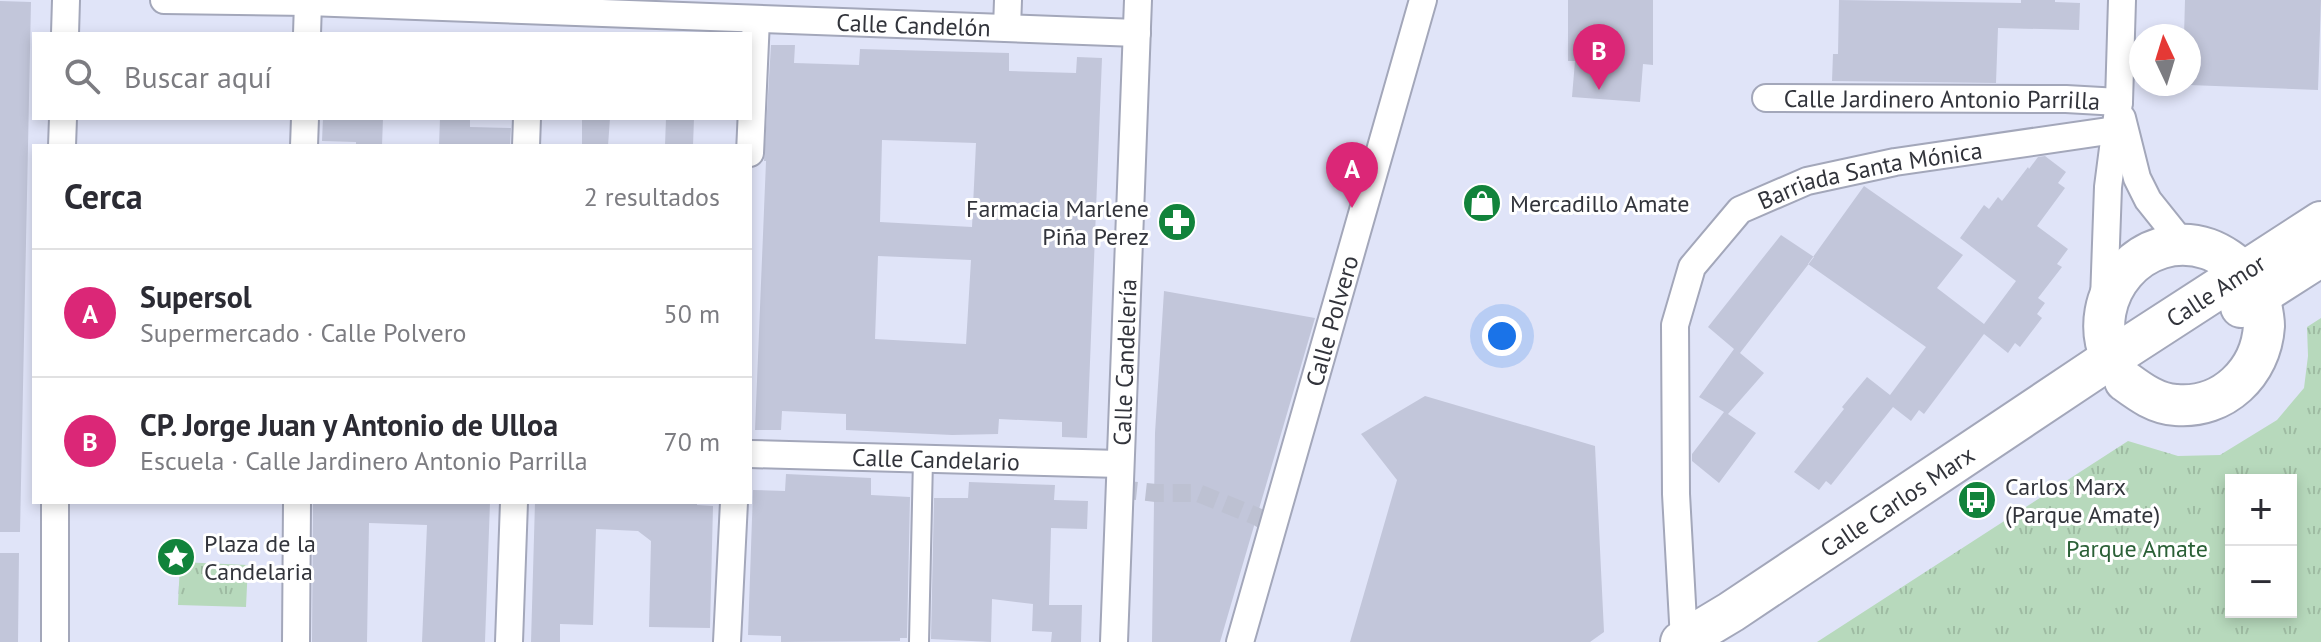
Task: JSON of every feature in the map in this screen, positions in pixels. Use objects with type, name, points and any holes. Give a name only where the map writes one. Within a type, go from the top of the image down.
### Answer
[{"type":"main road","name":"Calle Amor","points":[[2251,284],[2321,222]]},
{"type":"main road","points":[[2184,245],[2206,248],[2227,258],[2251,284],[2264,323],[2261,350],[2247,374],[2227,393],[2202,404],[2174,405],[2147,397],[2113,356],[2106,303],[2117,279],[2135,261],[2158,249],[2184,245]]},
{"type":"main road","name":"Calle Amor","points":[[2113,356],[2251,284],[2321,256]]},
{"type":"main road","name":"Calle Carlos Marx","points":[[1683,641],[2113,356]]},
{"type":"main road","name":"Calle Carlos Marx","points":[[1734,642],[2113,356]]},
{"type":"street","points":[[65,32],[66,0]]},
{"type":"street","name":"Calle Candelón","points":[[164,0],[308,2],[531,15],[657,8],[769,13],[889,12],[1007,28],[1137,33]]},
{"type":"street","points":[[1007,28],[1008,0]]},
{"type":"street","name":"Calle Candelería","points":[[1114,642],[1138,0]]},
{"type":"street","name":"Calle Polvero","points":[[1240,642],[1423,0]]},
{"type":"street","points":[[2113,356],[2108,187],[2119,102],[2122,0]]},
{"type":"street","points":[[307,32],[308,2]]},
{"type":"street","points":[[751,144],[769,13]]},
{"type":"street","name":"Calle Jardinero Antonio Parrilla","points":[[1766,98],[2119,102]]},
{"type":"street","points":[[2119,102],[2137,178],[2148,200],[2184,245]]},
{"type":"street","points":[[62,144],[63,120]]},
{"type":"street","points":[[304,144],[305,120]]},
{"type":"street","points":[[526,144],[527,120]]},
{"type":"street","name":"Barriada Santa Mónica","points":[[1683,641],[1676,494],[1675,325],[1692,267],[1740,210],[1807,181],[1895,162],[2115,130]]},
{"type":"street","name":"Calle Candelario","points":[[752,454],[1120,464]]},
{"type":"street","points":[[919,642],[923,459]]},
{"type":"street","points":[[55,504],[55,642]]},
{"type":"street","points":[[296,642],[297,504]]},
{"type":"street","points":[[509,642],[514,504]]},
{"type":"street","points":[[727,642],[734,504]]},
{"type":"green space","name":"Parque Amate","points":[[2321,318],[2321,642],[1817,642],[2128,441],[2178,456],[2220,455],[2277,420],[2304,388],[2308,356],[2307,327]]},
{"type":"green space","points":[[180,562],[248,565],[246,607],[178,605]]},
{"type":"building","points":[[1568,0],[1653,0],[1653,65],[1643,64],[1640,102],[1572,97],[1575,61],[1568,61]]},
{"type":"building","points":[[1839,0],[2021,3],[2021,0],[2055,0],[2080,3],[2079,30],[1998,28],[1996,83],[1832,81],[1833,54],[1838,54]]},
{"type":"building","points":[[2185,0],[2321,0],[2318,90],[2201,85],[2201,24],[2184,24]]},
{"type":"building","points":[[0,1],[31,2],[20,532],[0,532]]},
{"type":"building","points":[[771,45],[795,45],[794,63],[859,65],[860,49],[1009,53],[1009,71],[1076,73],[1077,57],[1102,58],[1087,438],[1062,437],[1062,422],[999,419],[998,434],[952,435],[846,430],[846,414],[782,411],[781,430],[755,430]],"holes":[[[882,140],[976,143],[972,227],[880,222]],[[878,256],[971,260],[966,344],[875,339]]]},
{"type":"building","points":[[323,120],[383,120],[382,144],[322,141]]},
{"type":"building","points":[[440,120],[470,120],[470,127],[511,128],[510,144],[439,144]]},
{"type":"building","points":[[582,120],[610,120],[608,144],[582,144]]},
{"type":"building","points":[[666,120],[694,120],[693,144],[665,144]]},
{"type":"building","points":[[2045,156],[2066,172],[2058,183],[2065,188],[2037,226],[2068,249],[2057,264],[2062,267],[2038,298],[2045,303],[2037,314],[2042,318],[2020,347],[2015,343],[2008,353],[1984,334],[1924,414],[1919,410],[1911,421],[1893,407],[1831,485],[1826,481],[1819,490],[1794,472],[1867,377],[1890,395],[1926,347],[1808,264],[1864,186],[1963,255],[1937,288],[1984,324],[2016,281],[1960,238],[1984,205],[1989,209],[1998,197],[2002,201],[2028,167],[2038,157]]},
{"type":"building","points":[[1781,235],[1814,257],[1740,353],[1764,373],[1728,414],[1756,433],[1719,483],[1692,461],[1692,454],[1724,412],[1699,397],[1734,349],[1708,327]]},
{"type":"building","points":[[1164,291],[1315,318],[1220,642],[1152,642],[1155,433]]},
{"type":"building","points":[[1425,396],[1595,446],[1604,632],[1590,642],[1350,642],[1397,480],[1361,434]]},
{"type":"building","points":[[786,474],[871,478],[871,495],[910,497],[907,638],[900,638],[900,641],[781,642],[781,636],[748,635],[753,490],[785,491]]},
{"type":"building","points":[[969,482],[1055,485],[1054,500],[1088,501],[1087,529],[1051,528],[1049,605],[1082,605],[1081,642],[1051,642],[1052,632],[1032,631],[1033,604],[992,599],[991,642],[931,639],[934,498],[968,498]]},
{"type":"building","points":[[313,504],[490,504],[485,642],[422,642],[427,525],[369,523],[367,642],[312,642]]},
{"type":"building","points":[[535,504],[713,506],[710,628],[649,627],[651,541],[638,531],[596,529],[593,625],[560,624],[560,642],[531,642]]},
{"type":"building","points":[[0,553],[19,553],[18,642],[0,642]]},
{"type":"tunnel","points":[[1119,489],[1198,493],[1258,517],[1273,527]]},
{"type":"place","name":"CP. Jorge Juan y Antonio de Ulloa","points":[[1599,90]]},
{"type":"place","name":"Mercadillo Amate","points":[[1482,203]]},
{"type":"place","name":"Supersol","points":[[1352,208]]},
{"type":"place","name":"Farmacia Marlene Piña Perez","points":[[1177,222]]},
{"type":"place","name":"Carlos Marx (Parque Amate)","points":[[1977,500]]},
{"type":"place","name":"Plaza de la Candelaria","points":[[176,557]]}]
